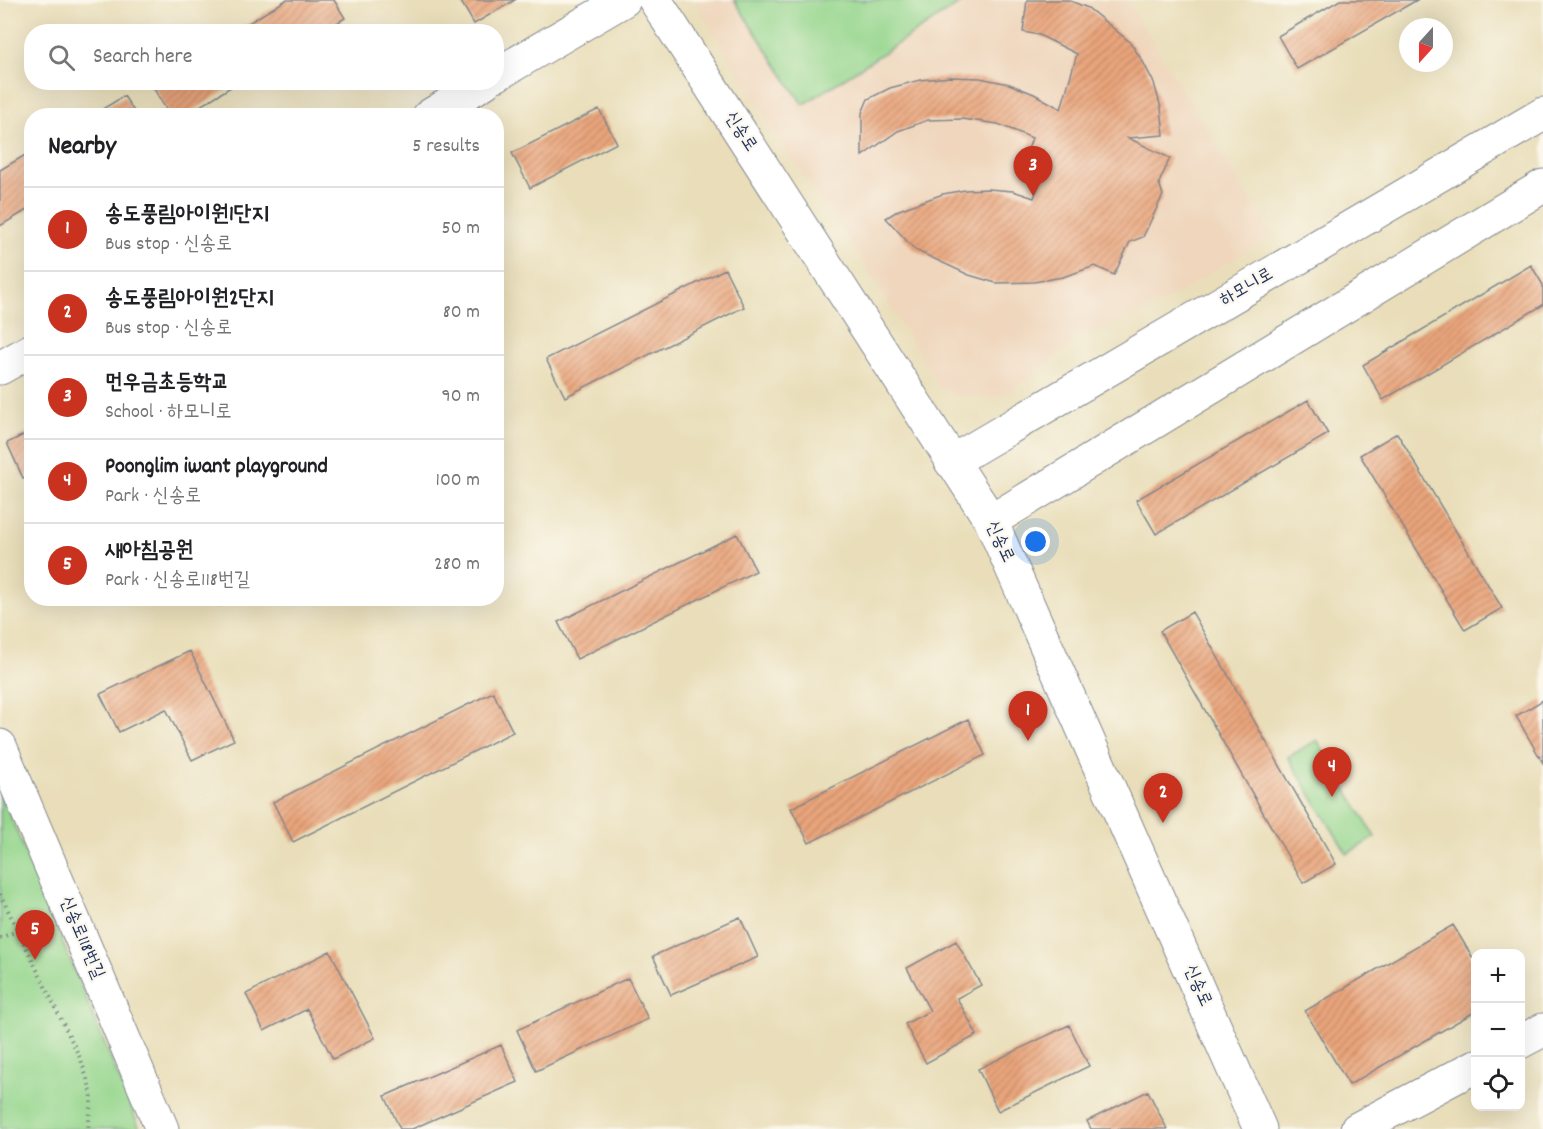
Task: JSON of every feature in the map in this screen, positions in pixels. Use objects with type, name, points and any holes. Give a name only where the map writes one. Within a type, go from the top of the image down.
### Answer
[{"type":"street","points":[[504,70],[624,0]]},
{"type":"street","name":"신송로","points":[[656,0],[991,521],[1260,1129]]},
{"type":"street","points":[[442,108],[471,90]]},
{"type":"street","name":"하모니로","points":[[951,462],[1543,114]]},
{"type":"street","points":[[991,521],[1543,186]]},
{"type":"street","points":[[0,368],[24,354]]},
{"type":"street","name":"신송로118번길","points":[[0,746],[162,1129]]},
{"type":"street","points":[[1525,1040],[1543,1030]]},
{"type":"street","points":[[1357,1129],[1471,1069]]},
{"type":"path","points":[[0,894],[81,1060],[92,1094],[88,1129]]},
{"type":"path","points":[[0,938],[19,930]]},
{"type":"shaded area","points":[[696,0],[1127,0],[1272,235],[1168,300],[1076,341],[1007,394],[990,397],[956,397],[938,385],[853,245],[789,156],[697,6]]},
{"type":"green space","points":[[734,0],[965,0],[803,105]]},
{"type":"green space","points":[[1317,740],[1375,837],[1347,854],[1288,757]]},
{"type":"green space","points":[[0,791],[140,1129],[0,1129]]},
{"type":"building","points":[[286,0],[334,0],[345,18],[336,24],[247,24]]},
{"type":"building","points":[[460,0],[515,0],[474,24]]},
{"type":"building","points":[[1027,0],[1068,0],[1088,8],[1130,42],[1154,83],[1161,108],[1164,135],[1128,138],[1170,158],[1159,183],[1163,195],[1143,237],[1130,242],[1114,275],[1095,266],[1063,277],[1034,282],[996,283],[969,275],[915,250],[886,218],[899,210],[943,194],[965,190],[1013,191],[1034,198],[1043,174],[1022,167],[1032,138],[998,124],[962,119],[928,120],[898,131],[862,156],[862,113],[868,99],[890,88],[920,80],[950,77],[980,78],[1009,84],[1034,94],[1061,109],[1077,54],[1039,35],[1023,32]]},
{"type":"building","points":[[1340,0],[1417,0],[1297,69],[1278,36]]},
{"type":"building","points":[[155,90],[226,90],[197,108],[165,108]]},
{"type":"building","points":[[124,96],[132,108],[104,108]]},
{"type":"building","points":[[599,109],[617,143],[530,188],[512,153]]},
{"type":"building","points":[[24,156],[24,212],[0,226],[0,170]]},
{"type":"building","points":[[1531,265],[1543,285],[1543,305],[1383,400],[1363,365]]},
{"type":"building","points":[[725,269],[744,307],[565,397],[546,359]]},
{"type":"building","points":[[1308,400],[1328,434],[1156,534],[1136,500]]},
{"type":"building","points":[[1397,433],[1502,608],[1465,630],[1360,455]]},
{"type":"building","points":[[24,435],[24,478],[23,478],[7,443]]},
{"type":"building","points":[[737,534],[756,571],[577,659],[558,622]]},
{"type":"building","points":[[1192,612],[1336,864],[1303,883],[1160,631]]},
{"type":"building","points":[[190,651],[234,740],[192,760],[166,709],[119,732],[100,694]]},
{"type":"building","points":[[493,692],[513,732],[293,842],[273,802]]},
{"type":"building","points":[[1543,700],[1543,763],[1516,716]]},
{"type":"building","points":[[968,719],[985,755],[809,843],[791,808]]},
{"type":"building","points":[[740,917],[758,957],[671,995],[653,956]]},
{"type":"building","points":[[1453,925],[1471,955],[1471,1014],[1349,1085],[1305,1011]]},
{"type":"building","points":[[956,941],[981,985],[957,998],[977,1035],[926,1063],[905,1024],[930,1011],[907,968]]},
{"type":"building","points":[[330,951],[375,1038],[333,1059],[307,1009],[264,1031],[246,994]]},
{"type":"building","points":[[628,978],[648,1019],[536,1071],[517,1030]]},
{"type":"building","points":[[1069,1025],[1089,1066],[998,1111],[978,1069]]},
{"type":"building","points":[[501,1045],[518,1082],[412,1129],[400,1129],[385,1096]]},
{"type":"building","points":[[1148,1091],[1167,1129],[1091,1129],[1087,1121]]},
{"type":"place","name":"먼우금초등학교","points":[[1033,196]]},
{"type":"place","name":"송도풍림아이원1단지","points":[[1028,741]]},
{"type":"place","name":"Poonglim iwant playground","points":[[1332,797]]},
{"type":"place","name":"송도풍림아이원2단지","points":[[1163,823]]},
{"type":"place","name":"새아침공원","points":[[35,960]]}]
